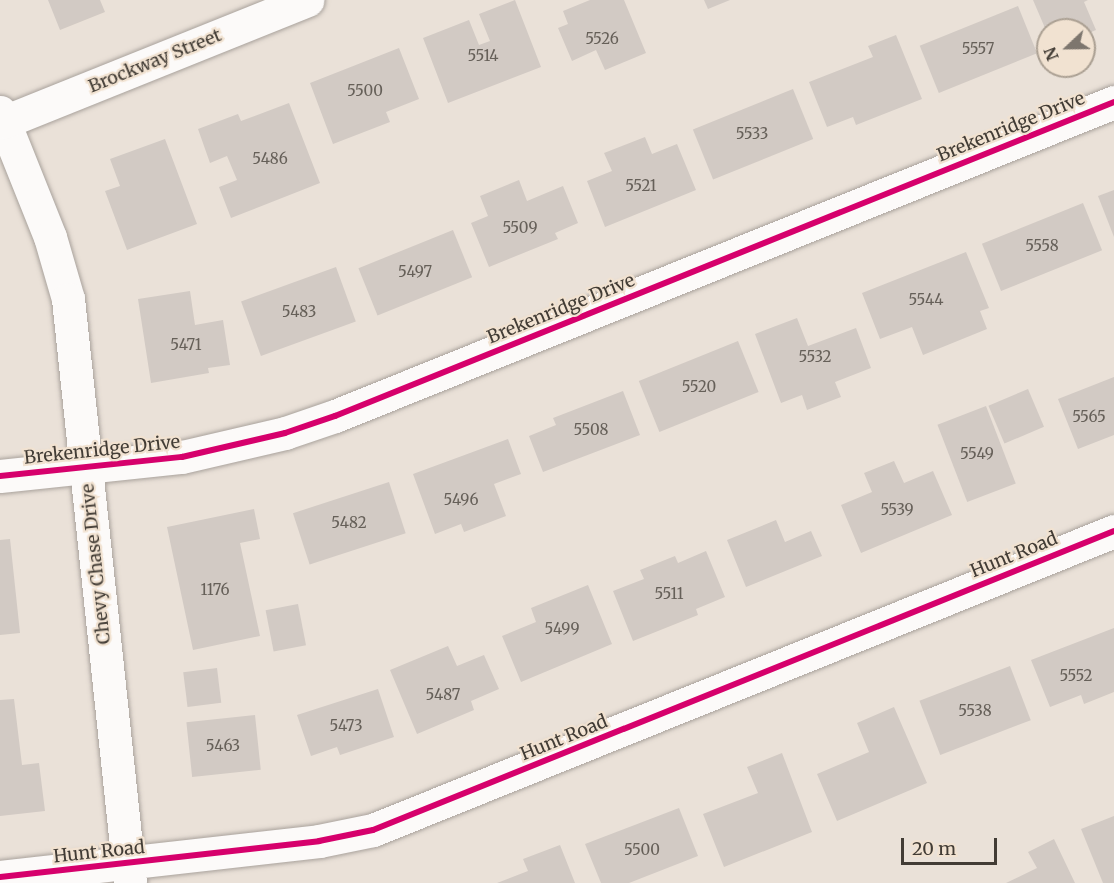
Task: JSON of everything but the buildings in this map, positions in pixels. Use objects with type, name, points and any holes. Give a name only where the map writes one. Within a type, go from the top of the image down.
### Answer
[{"type":"street","name":"Brockway Street","points":[[2,117],[306,0]]},
{"type":"street","name":"Brekenridge Drive","points":[[0,476],[182,457],[234,447],[335,416],[1114,102]]},
{"type":"street","name":"Chevy Chase Drive","points":[[2,117],[50,237],[64,282],[71,327],[129,874]]},
{"type":"street","name":"Hunt Road","points":[[0,877],[129,874],[373,830],[1114,531]]},
{"type":"cycle path","points":[[0,476],[182,457],[285,433],[335,416],[1114,102]]},
{"type":"cycle path","points":[[0,877],[319,841],[373,830],[1114,531]]}]
